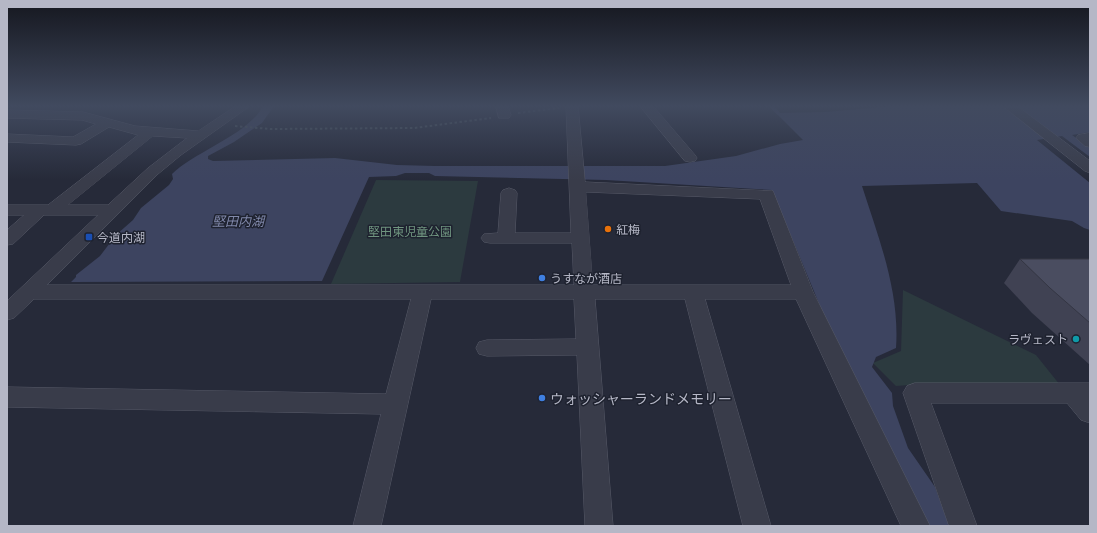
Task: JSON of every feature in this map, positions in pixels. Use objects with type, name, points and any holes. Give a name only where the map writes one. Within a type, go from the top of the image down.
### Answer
[{"type":"street","points":[[7,138],[76,141],[93,131]]},
{"type":"street","points":[[141,131],[200,136]]},
{"type":"street","points":[[7,313],[152,171],[208,131]]},
{"type":"street","points":[[574,131],[599,526]]},
{"type":"street","points":[[667,131],[690,158]]},
{"type":"street","points":[[1042,131],[1090,168]]},
{"type":"street","points":[[7,240],[150,132]]},
{"type":"street","points":[[1090,137],[1083,138],[1090,143]]},
{"type":"street","points":[[577,184],[766,194],[803,292],[916,526]]},
{"type":"street","points":[[509,193],[498,238],[580,238]]},
{"type":"street","points":[[7,210],[111,210]]},
{"type":"street","points":[[28,292],[803,292]]},
{"type":"street","points":[[693,292],[757,526]]},
{"type":"street","points":[[367,526],[422,293]]},
{"type":"street","points":[[487,348],[587,347]]},
{"type":"street","points":[[963,526],[915,393],[1082,393],[1090,413]]},
{"type":"street","points":[[7,397],[396,404]]},
{"type":"green space","name":"堅田東児童公園","points":[[376,180],[478,181],[460,282],[331,284]]},
{"type":"green space","points":[[903,290],[1036,355],[1060,385],[922,384],[896,386],[873,363],[901,351]]},
{"type":"water","name":"堅田内湖","points":[[238,131],[250,131],[234,142],[208,156],[208,159],[213,161],[335,158],[397,165],[435,166],[665,166],[736,156],[780,144],[803,140],[794,131],[1090,131],[1072,135],[1090,148],[1090,157],[1062,136],[1037,140],[1090,183],[1090,230],[1072,221],[1001,211],[977,183],[862,186],[887,266],[895,307],[896,348],[876,357],[872,367],[892,393],[893,406],[908,448],[935,487],[949,526],[929,526],[830,330],[772,190],[606,180],[435,176],[429,173],[405,173],[396,176],[369,177],[322,281],[71,282],[76,275],[100,256],[116,235],[133,220],[141,208],[169,185],[173,179],[172,174],[194,158]]},
{"type":"building","points":[[1020,259],[1090,259],[1090,323],[1050,288]]},
{"type":"place","name":"紅梅","points":[[608,229]]},
{"type":"place","name":"今道内湖","points":[[89,237]]},
{"type":"place","name":"うすなが酒店","points":[[542,278]]},
{"type":"place","name":"ラヴェスト","points":[[1076,339]]},
{"type":"place","name":"ウォッシャーランドメモリー","points":[[542,398]]}]
